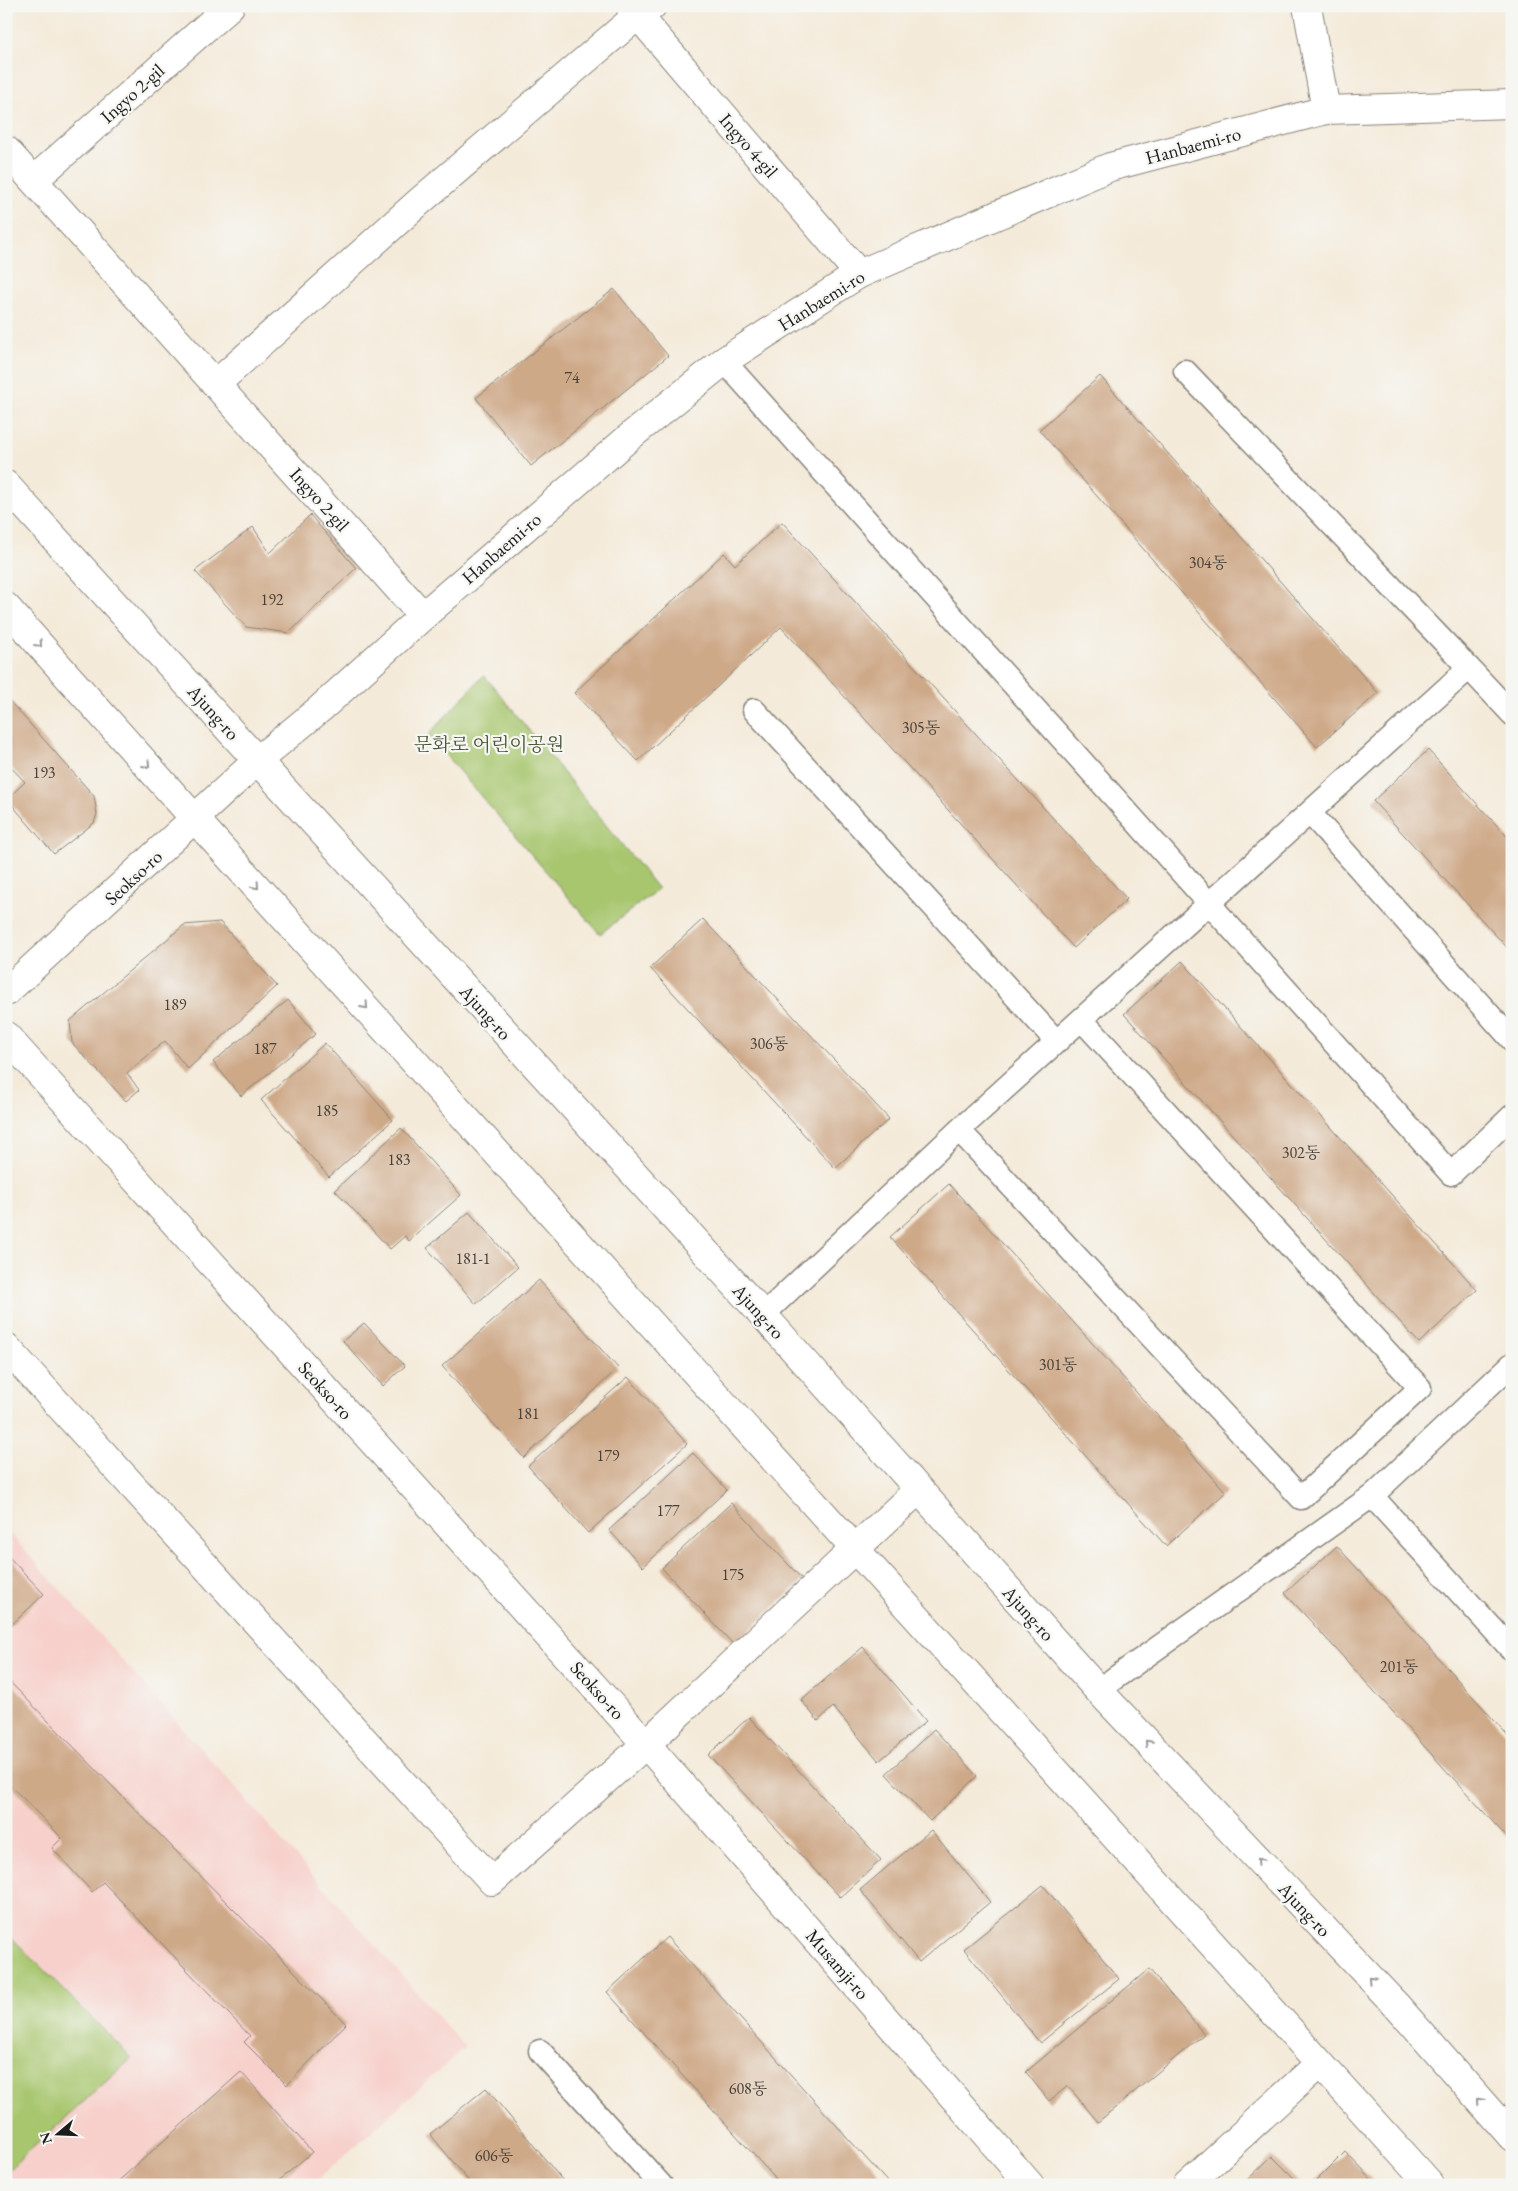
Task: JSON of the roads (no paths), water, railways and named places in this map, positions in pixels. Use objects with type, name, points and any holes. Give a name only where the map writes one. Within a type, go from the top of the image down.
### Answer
[{"type":"street","name":"Ingyo 2-gil","points":[[34,180],[230,6]]},
{"type":"street","points":[[1306,6],[1326,110]]},
{"type":"street","name":"Ingyo 4-gil","points":[[217,383],[419,202],[640,9],[859,274]]},
{"type":"street","name":"Hanbaemi-ro","points":[[258,760],[321,708],[423,616],[633,434],[724,361],[859,274],[1110,167],[1326,110],[1512,104]]},
{"type":"street","name":"Ingyo 2-gil","points":[[6,150],[217,383],[423,616]]},
{"type":"street","name":"Ajung-ro","points":[[6,485],[763,1315],[1098,1690],[1396,2005],[1512,2137]]},
{"type":"street","points":[[6,607],[195,819],[1430,2185]]},
{"type":"street","name":"Seokso-ro","points":[[6,992],[258,760]]},
{"type":"street","name":"Seokso-ro","points":[[6,1036],[646,1744]]},
{"type":"street","points":[[6,1347],[492,1881],[646,1744],[918,1490]]},
{"type":"street","name":"Musamji-ro","points":[[646,1744],[1030,2185]]},
{"type":"street","points":[[1187,2185],[1319,2064]]},
{"type":"lane","points":[[724,361],[1451,1174],[1512,1116]]},
{"type":"lane","points":[[1185,371],[1512,714]]},
{"type":"lane","points":[[763,1315],[960,1130],[1469,668]]},
{"type":"lane","points":[[754,710],[1057,1042]]},
{"type":"lane","points":[[1310,813],[1512,1040]]},
{"type":"lane","points":[[960,1130],[1301,1498],[1420,1388],[1082,1020]]},
{"type":"lane","points":[[1098,1690],[1372,1496],[1512,1364]]},
{"type":"lane","points":[[1372,1496],[1512,1650]]},
{"type":"lane","points":[[540,2051],[661,2185]]},
{"type":"park label","name":"문화로 어린이공원","points":[[489,744]]}]
